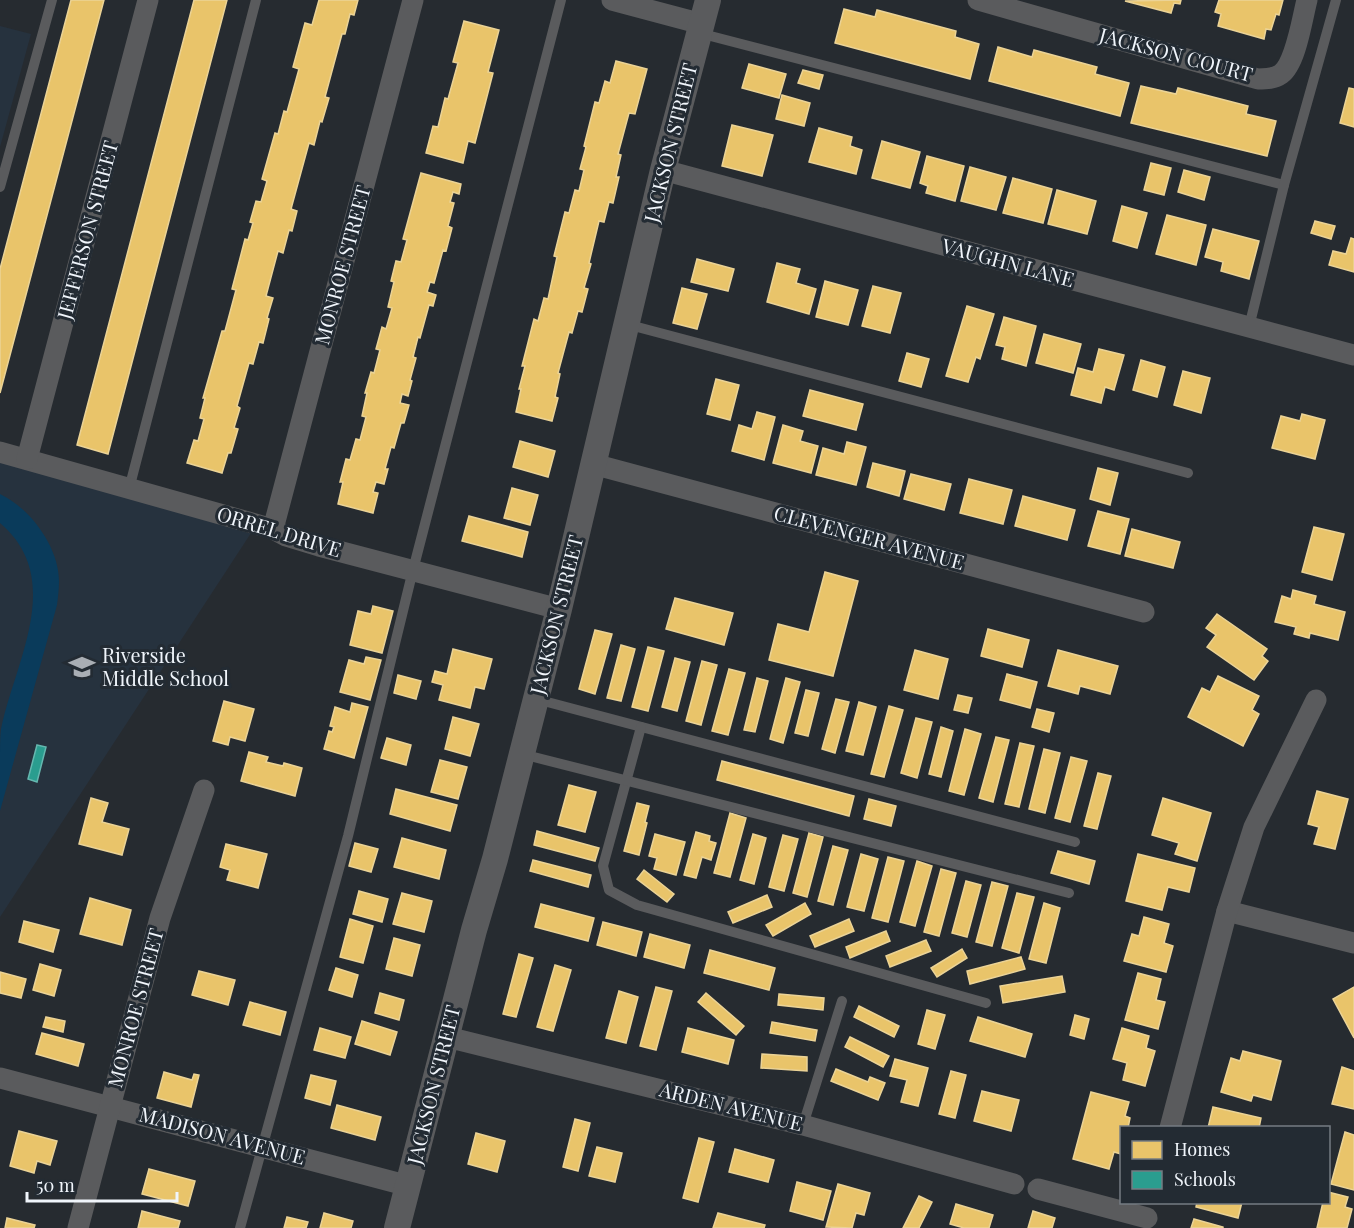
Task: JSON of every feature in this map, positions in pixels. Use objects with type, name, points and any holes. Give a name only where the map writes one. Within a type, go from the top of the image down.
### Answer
[{"type":"street","name":"JEFFERSON STREET","points":[[27,459],[148,0]]},
{"type":"street","name":"MONROE STREET","points":[[273,529],[413,0]]},
{"type":"street","points":[[612,0],[703,19]]},
{"type":"street","name":"JACKSON COURT","points":[[989,1],[1258,79],[1272,78],[1281,74],[1290,64],[1307,0]]},
{"type":"street","name":"JACKSON STREET","points":[[397,1228],[559,609],[663,170],[703,19]]},
{"type":"street","name":"VAUGHN LANE","points":[[663,170],[1354,355]]},
{"type":"street","name":"ORREL DRIVE","points":[[0,452],[273,529],[286,536],[319,546],[559,609]]},
{"type":"street","name":"CLEVENGER AVENUE","points":[[593,464],[1144,612]]},
{"type":"street","points":[[1171,1126],[1227,911],[1254,827],[1316,700]]},
{"type":"street","name":"MONROE STREET","points":[[78,1228],[160,918],[204,790]]},
{"type":"street","points":[[1227,911],[1354,943]]},
{"type":"street","name":"ARDEN AVENUE","points":[[447,1037],[803,1125],[1014,1184]]},
{"type":"street","name":"MADISON AVENUE","points":[[0,1078],[409,1186]]},
{"type":"street","points":[[1038,1189],[1147,1216]]},
{"type":"lane","points":[[0,188],[52,0]]},
{"type":"lane","points":[[129,489],[256,0]]},
{"type":"lane","points":[[240,1228],[348,836],[413,570],[561,0]]},
{"type":"lane","points":[[1250,327],[1284,185],[1336,0]]},
{"type":"lane","points":[[703,19],[1284,185]]},
{"type":"lane","points":[[626,324],[1188,473]]},
{"type":"lane","points":[[536,699],[1075,842]]},
{"type":"lane","points":[[640,727],[603,866],[609,890],[637,905],[986,1003]]},
{"type":"lane","points":[[522,754],[1069,893]]},
{"type":"lane","points":[[803,1125],[842,1001]]},
{"type":"shaded area","points":[[0,26],[31,34],[0,147]]},
{"type":"shaded area","name":"Riverside Middle School","points":[[0,462],[253,530],[0,917]]},
{"type":"shaded area","points":[[0,494],[22,509],[41,530],[54,555],[59,581],[57,605],[0,811],[1,729],[24,649],[33,595],[30,569],[20,545],[0,523]]},
{"type":"building: Homes","points":[[71,0],[104,0],[0,393],[0,269]]},
{"type":"building: Homes","points":[[194,0],[227,0],[108,454],[77,445]]},
{"type":"building: Homes","points":[[319,0],[358,0],[354,15],[350,14],[345,34],[342,34],[325,97],[329,98],[322,122],[320,121],[314,145],[309,143],[291,209],[297,211],[292,231],[289,230],[283,253],[278,251],[266,296],[273,298],[263,343],[259,342],[253,364],[249,363],[237,406],[240,408],[234,428],[238,429],[222,473],[187,463],[194,440],[198,441],[204,419],[200,418],[205,398],[203,398],[222,331],[225,331],[236,290],[232,289],[245,239],[248,240],[253,223],[250,222],[256,201],[261,202],[267,181],[262,179],[275,133],[278,134],[284,111],[287,112],[299,69],[293,67],[305,23],[312,25]]},
{"type":"building: Homes","points":[[1181,0],[1180,4],[1174,3],[1171,13],[1125,1]]},
{"type":"building: Homes","points":[[1219,0],[1283,0],[1279,15],[1276,14],[1271,30],[1266,29],[1264,39],[1218,26],[1221,14],[1215,12]]},
{"type":"building: Homes","points":[[844,9],[875,17],[877,10],[956,31],[955,37],[979,44],[970,79],[835,43]]},
{"type":"building: Homes","points":[[464,21],[499,30],[488,72],[493,73],[475,143],[468,141],[463,163],[426,153],[433,126],[438,127],[445,98],[448,99],[458,63],[453,62]]},
{"type":"building: Homes","points":[[998,47],[1032,57],[1034,50],[1097,67],[1095,74],[1129,83],[1120,116],[989,81]]},
{"type":"building: Homes","points":[[616,61],[647,69],[635,114],[629,113],[618,154],[621,155],[616,177],[619,177],[613,203],[609,202],[604,222],[599,221],[584,288],[588,289],[582,312],[578,311],[572,333],[569,332],[558,373],[560,374],[555,397],[558,398],[552,421],[516,412],[525,366],[522,366],[534,319],[538,321],[544,298],[548,299],[557,257],[554,256],[565,212],[569,213],[575,190],[579,191],[584,170],[580,169],[586,147],[584,146],[595,102],[599,103],[605,81],[610,83]]},
{"type":"building: Homes","points":[[749,64],[786,74],[779,98],[742,88]]},
{"type":"building: Homes","points":[[803,70],[823,75],[819,89],[798,83]]},
{"type":"building: Homes","points":[[1141,86],[1176,94],[1178,88],[1248,106],[1246,114],[1276,121],[1267,156],[1131,123]]},
{"type":"building: Homes","points":[[1349,88],[1354,89],[1354,127],[1340,123]]},
{"type":"building: Homes","points":[[782,95],[810,103],[804,126],[776,119]]},
{"type":"building: Homes","points":[[732,125],[773,135],[762,176],[722,166]]},
{"type":"building: Homes","points":[[819,128],[852,137],[850,146],[862,150],[856,174],[809,162]]},
{"type":"building: Homes","points":[[882,141],[920,152],[910,188],[872,178]]},
{"type":"building: Homes","points":[[927,156],[964,166],[955,201],[926,193],[928,186],[920,183]]},
{"type":"building: Homes","points":[[1151,163],[1171,168],[1164,195],[1144,190]]},
{"type":"building: Homes","points":[[970,167],[1006,177],[996,210],[961,201]]},
{"type":"building: Homes","points":[[1184,170],[1210,177],[1204,200],[1178,192]]},
{"type":"building: Homes","points":[[421,173],[461,184],[459,194],[453,192],[450,202],[454,203],[448,226],[452,228],[446,251],[443,250],[434,283],[430,282],[427,292],[436,295],[433,306],[429,305],[420,338],[418,337],[408,396],[402,394],[400,403],[409,405],[394,448],[391,447],[385,469],[388,469],[384,484],[376,482],[373,492],[378,493],[373,513],[338,504],[343,482],[340,482],[346,459],[350,460],[356,439],[360,440],[366,417],[362,416],[367,393],[365,393],[371,372],[374,373],[380,350],[376,349],[382,327],[386,329],[392,308],[388,307],[394,282],[391,281],[396,261],[401,262],[407,240],[403,239]]},
{"type":"building: Homes","points":[[1013,178],[1052,189],[1043,223],[1003,213]]},
{"type":"building: Homes","points":[[1057,190],[1096,201],[1087,234],[1048,224]]},
{"type":"building: Homes","points":[[1122,206],[1147,213],[1137,248],[1113,241]]},
{"type":"building: Homes","points":[[1167,215],[1206,225],[1196,265],[1156,254]]},
{"type":"building: Homes","points":[[1315,221],[1335,226],[1331,239],[1311,233]]},
{"type":"building: Homes","points":[[1213,229],[1259,241],[1249,279],[1221,271],[1223,262],[1205,257]]},
{"type":"building: Homes","points":[[1351,238],[1354,239],[1354,272],[1329,265],[1333,251],[1346,254]]},
{"type":"building: Homes","points":[[697,259],[734,269],[728,291],[691,282]]},
{"type":"building: Homes","points":[[777,263],[800,269],[796,283],[816,289],[809,314],[767,302]]},
{"type":"building: Homes","points":[[825,281],[858,290],[848,325],[816,317]]},
{"type":"building: Homes","points":[[873,286],[901,293],[890,333],[862,326]]},
{"type":"building: Homes","points":[[682,288],[707,294],[697,329],[673,323]]},
{"type":"building: Homes","points":[[967,306],[994,314],[980,359],[976,357],[968,382],[946,376]]},
{"type":"building: Homes","points":[[1004,317],[1036,326],[1026,366],[1002,359],[1005,347],[996,345]]},
{"type":"building: Homes","points":[[1044,334],[1081,344],[1073,373],[1036,363]]},
{"type":"building: Homes","points":[[1099,349],[1124,355],[1114,390],[1105,387],[1101,403],[1071,395],[1078,368],[1093,372]]},
{"type":"building: Homes","points":[[907,353],[929,359],[921,387],[899,381]]},
{"type":"building: Homes","points":[[1141,360],[1165,367],[1157,397],[1133,390]]},
{"type":"building: Homes","points":[[1183,371],[1210,378],[1201,413],[1174,405]]},
{"type":"building: Homes","points":[[716,379],[739,385],[730,420],[707,414]]},
{"type":"building: Homes","points":[[810,390],[863,404],[856,430],[803,416]]},
{"type":"building: Homes","points":[[757,412],[775,417],[764,460],[732,451],[739,425],[752,429]]},
{"type":"building: Homes","points":[[1302,414],[1325,420],[1315,459],[1272,448],[1281,416],[1300,421]]},
{"type":"building: Homes","points":[[783,425],[803,431],[800,441],[818,446],[811,473],[773,463]]},
{"type":"building: Homes","points":[[520,441],[555,451],[548,477],[513,467]]},
{"type":"building: Homes","points":[[847,442],[866,447],[856,485],[816,475],[823,448],[844,454]]},
{"type":"building: Homes","points":[[873,463],[905,471],[899,496],[867,487]]},
{"type":"building: Homes","points":[[1098,468],[1118,473],[1110,505],[1090,499]]},
{"type":"building: Homes","points":[[911,474],[951,484],[944,510],[904,499]]},
{"type":"building: Homes","points":[[969,479],[1012,490],[1003,524],[960,513]]},
{"type":"building: Homes","points":[[512,488],[538,495],[530,525],[504,518]]},
{"type":"building: Homes","points":[[1023,496],[1075,510],[1067,540],[1015,526]]},
{"type":"building: Homes","points":[[1098,511],[1129,519],[1120,554],[1088,546]]},
{"type":"building: Homes","points":[[469,516],[528,532],[522,557],[462,541]]},
{"type":"building: Homes","points":[[1314,527],[1344,534],[1332,580],[1302,572]]},
{"type":"building: Homes","points":[[1132,529],[1180,542],[1173,568],[1125,556]]},
{"type":"building: Homes","points":[[825,572],[858,581],[833,676],[769,660],[778,624],[809,632]]},
{"type":"building: Homes","points":[[1293,590],[1316,596],[1314,604],[1345,612],[1338,640],[1310,633],[1309,638],[1294,634],[1296,627],[1275,622],[1282,596],[1291,599]]},
{"type":"building: Homes","points":[[675,598],[733,613],[724,645],[666,629]]},
{"type":"building: Homes","points":[[373,606],[393,611],[382,653],[350,645],[358,611],[371,614]]},
{"type":"building: Homes","points":[[1217,614],[1267,649],[1262,656],[1268,661],[1254,680],[1207,647],[1216,635],[1206,628]]},
{"type":"building: Homes","points":[[988,629],[1029,640],[1022,667],[981,656]]},
{"type":"building: Homes","points":[[595,630],[612,634],[595,694],[579,689]]},
{"type":"building: Homes","points":[[621,645],[635,649],[621,701],[607,698]]},
{"type":"building: Homes","points":[[648,647],[664,651],[648,711],[632,707]]},
{"type":"building: Homes","points":[[453,649],[492,659],[484,689],[475,687],[470,708],[439,700],[443,685],[432,682],[435,671],[447,674]]},
{"type":"building: Homes","points":[[915,650],[948,659],[938,699],[904,690]]},
{"type":"building: Homes","points":[[1058,650],[1118,666],[1110,694],[1080,686],[1078,694],[1048,686]]},
{"type":"building: Homes","points":[[366,657],[381,660],[370,700],[340,692],[349,660],[364,664]]},
{"type":"building: Homes","points":[[675,658],[690,662],[677,711],[662,707]]},
{"type":"building: Homes","points":[[702,661],[717,665],[701,725],[686,721]]},
{"type":"building: Homes","points":[[729,669],[745,673],[728,735],[712,731]]},
{"type":"building: Homes","points":[[1007,674],[1037,682],[1030,708],[1000,700]]},
{"type":"building: Homes","points":[[398,675],[421,681],[416,699],[394,693]]},
{"type":"building: Homes","points":[[1218,676],[1259,696],[1252,710],[1259,714],[1243,746],[1188,717],[1202,688],[1210,692]]},
{"type":"building: Homes","points":[[757,678],[768,681],[755,732],[744,730]]},
{"type":"building: Homes","points":[[786,678],[800,682],[783,743],[770,739]]},
{"type":"building: Homes","points":[[806,690],[819,693],[808,736],[795,733]]},
{"type":"building: Homes","points":[[958,695],[972,698],[968,713],[954,710]]},
{"type":"building: Homes","points":[[836,699],[849,702],[835,753],[822,749]]},
{"type":"building: Homes","points":[[224,701],[254,709],[245,741],[230,737],[228,745],[213,741]]},
{"type":"building: Homes","points":[[859,702],[876,707],[863,755],[846,751]]},
{"type":"building: Homes","points":[[352,703],[368,707],[354,758],[324,749],[329,731],[332,732],[334,727],[330,726],[335,707],[350,712]]},
{"type":"building: Homes","points":[[889,706],[903,710],[884,777],[871,774]]},
{"type":"building: Homes","points":[[1037,709],[1054,713],[1049,732],[1032,727]]},
{"type":"building: Homes","points":[[453,717],[479,724],[470,756],[445,749]]},
{"type":"building: Homes","points":[[916,718],[932,722],[917,778],[901,773]]},
{"type":"building: Homes","points":[[941,727],[953,731],[941,777],[929,774]]},
{"type":"building: Homes","points":[[965,729],[981,734],[964,795],[949,791]]},
{"type":"building: Homes","points":[[996,737],[1009,740],[993,802],[979,798]]},
{"type":"building: Homes","points":[[387,738],[411,745],[406,765],[381,758]]},
{"type":"building: Homes","points":[[1020,743],[1034,746],[1019,807],[1005,804]]},
{"type":"building: Homes","points":[[1044,749],[1060,753],[1045,813],[1029,809]]},
{"type":"building: Homes","points":[[249,752],[268,757],[266,762],[283,766],[284,763],[302,768],[295,796],[241,781]]},
{"type":"building: Homes","points":[[1071,757],[1087,761],[1070,822],[1055,818]]},
{"type":"building: Homes","points":[[440,760],[467,767],[458,799],[431,792]]},
{"type":"building: Homes","points":[[722,761],[854,796],[849,816],[717,780]]},
{"type":"building: Homes","points":[[1098,773],[1111,776],[1097,829],[1084,826]]},
{"type":"building: Homes","points":[[569,785],[596,792],[585,832],[558,825]]},
{"type":"building: Homes","points":[[396,789],[457,805],[450,831],[390,814]]},
{"type":"building: Homes","points":[[1317,791],[1348,799],[1335,849],[1314,844],[1319,827],[1308,824]]},
{"type":"building: Homes","points":[[91,798],[108,803],[102,822],[129,829],[122,855],[79,844]]},
{"type":"building: Homes","points":[[1163,798],[1211,813],[1197,861],[1175,854],[1179,843],[1152,835]]},
{"type":"building: Homes","points":[[869,799],[896,806],[891,826],[864,819]]},
{"type":"building: Homes","points":[[637,803],[649,806],[639,855],[624,851]]},
{"type":"building: Homes","points":[[730,813],[746,818],[730,877],[714,873]]},
{"type":"building: Homes","points":[[537,831],[599,848],[595,861],[534,845]]},
{"type":"building: Homes","points":[[696,832],[710,836],[709,841],[716,843],[711,860],[702,857],[696,878],[684,875]]},
{"type":"building: Homes","points":[[809,833],[823,837],[807,897],[793,893]]},
{"type":"building: Homes","points":[[655,834],[685,842],[676,875],[654,869],[657,858],[649,856]]},
{"type":"building: Homes","points":[[753,834],[766,838],[754,884],[740,880]]},
{"type":"building: Homes","points":[[783,835],[798,839],[784,891],[769,887]]},
{"type":"building: Homes","points":[[402,838],[446,850],[439,879],[394,867]]},
{"type":"building: Homes","points":[[355,843],[378,849],[371,872],[349,866]]},
{"type":"building: Homes","points":[[226,844],[267,854],[258,888],[227,880],[230,870],[220,867]]},
{"type":"building: Homes","points":[[833,846],[848,850],[833,905],[818,901]]},
{"type":"building: Homes","points":[[1058,851],[1095,861],[1089,884],[1051,873]]},
{"type":"building: Homes","points":[[861,854],[878,859],[864,911],[847,907]]},
{"type":"building: Homes","points":[[1138,854],[1195,868],[1189,892],[1168,887],[1162,910],[1126,901]]},
{"type":"building: Homes","points":[[888,857],[904,861],[888,922],[872,918]]},
{"type":"building: Homes","points":[[533,860],[591,875],[588,887],[530,871]]},
{"type":"building: Homes","points":[[917,861],[932,866],[915,926],[900,922]]},
{"type":"building: Homes","points":[[941,869],[956,873],[939,936],[924,932]]},
{"type":"building: Homes","points":[[644,870],[674,894],[667,902],[637,879]]},
{"type":"building: Homes","points":[[966,881],[981,885],[967,937],[952,933]]},
{"type":"building: Homes","points":[[992,882],[1008,886],[992,946],[976,942]]},
{"type":"building: Homes","points":[[359,891],[388,899],[382,922],[353,914]]},
{"type":"building: Homes","points":[[402,893],[432,901],[424,932],[393,924]]},
{"type":"building: Homes","points":[[1017,893],[1034,897],[1019,953],[1002,948]]},
{"type":"building: Homes","points":[[767,895],[772,907],[733,923],[728,912]]},
{"type":"building: Homes","points":[[90,898],[131,910],[122,945],[80,934]]},
{"type":"building: Homes","points":[[805,903],[811,914],[773,936],[766,925]]},
{"type":"building: Homes","points":[[1044,903],[1060,908],[1046,963],[1029,959]]},
{"type":"building: Homes","points":[[541,904],[594,918],[588,941],[535,927]]},
{"type":"building: Homes","points":[[1144,917],[1169,924],[1164,943],[1173,946],[1166,972],[1124,961],[1132,934],[1139,936]]},
{"type":"building: Homes","points":[[350,919],[373,926],[363,963],[340,957]]},
{"type":"building: Homes","points":[[849,919],[854,931],[815,947],[810,936]]},
{"type":"building: Homes","points":[[24,921],[59,930],[53,952],[19,942]]},
{"type":"building: Homes","points":[[603,922],[642,932],[636,956],[597,945]]},
{"type":"building: Homes","points":[[886,931],[890,941],[850,958],[846,947]]},
{"type":"building: Homes","points":[[650,934],[690,945],[684,968],[644,957]]},
{"type":"building: Homes","points":[[394,938],[420,945],[412,976],[386,969]]},
{"type":"building: Homes","points":[[926,940],[931,951],[890,967],[886,956]]},
{"type":"building: Homes","points":[[962,949],[967,958],[937,977],[931,968]]},
{"type":"building: Homes","points":[[710,950],[775,968],[769,990],[704,973]]},
{"type":"building: Homes","points":[[519,954],[533,958],[516,1017],[503,1014]]},
{"type":"building: Homes","points":[[1021,957],[1025,969],[970,984],[967,971]]},
{"type":"building: Homes","points":[[40,964],[61,970],[54,996],[33,990]]},
{"type":"building: Homes","points":[[555,965],[571,970],[553,1031],[537,1027]]},
{"type":"building: Homes","points":[[336,968],[358,975],[352,997],[329,990]]},
{"type":"building: Homes","points":[[199,971],[235,980],[228,1005],[192,995]]},
{"type":"building: Homes","points":[[0,972],[26,979],[21,998],[0,993]]},
{"type":"building: Homes","points":[[1138,973],[1161,979],[1156,1000],[1165,1002],[1158,1029],[1125,1020]]},
{"type":"building: Homes","points":[[1062,976],[1065,992],[1003,1003],[1000,986]]},
{"type":"building: Homes","points":[[656,987],[672,991],[656,1050],[640,1046]]},
{"type":"building: Homes","points":[[1354,987],[1354,1038],[1333,999]]},
{"type":"building: Homes","points":[[619,991],[638,997],[626,1043],[606,1038]]},
{"type":"building: Homes","points":[[380,993],[404,1000],[399,1020],[375,1013]]},
{"type":"building: Homes","points":[[706,993],[744,1026],[736,1035],[698,1002]]},
{"type":"building: Homes","points":[[779,994],[824,998],[823,1010],[778,1005]]},
{"type":"building: Homes","points":[[250,1002],[286,1012],[280,1035],[243,1025]]},
{"type":"building: Homes","points":[[859,1006],[899,1026],[894,1037],[854,1017]]},
{"type":"building: Homes","points":[[927,1010],[945,1015],[935,1049],[918,1044]]},
{"type":"building: Homes","points":[[1075,1015],[1089,1019],[1084,1039],[1070,1035]]},
{"type":"building: Homes","points":[[46,1017],[65,1021],[63,1032],[43,1027]]},
{"type":"building: Homes","points":[[978,1017],[1032,1034],[1025,1057],[970,1041]]},
{"type":"building: Homes","points":[[362,1021],[397,1032],[390,1055],[355,1044]]},
{"type":"building: Homes","points":[[772,1022],[817,1030],[815,1041],[770,1033]]},
{"type":"building: Homes","points":[[320,1028],[351,1037],[345,1058],[314,1050]]},
{"type":"building: Homes","points":[[688,1028],[734,1040],[728,1064],[682,1052]]},
{"type":"building: Homes","points":[[1122,1028],[1149,1036],[1146,1048],[1155,1051],[1145,1086],[1123,1080],[1127,1063],[1113,1059]]},
{"type":"building: Homes","points":[[42,1033],[84,1044],[78,1066],[36,1054]]},
{"type":"building: Homes","points":[[850,1037],[889,1056],[883,1067],[845,1047]]},
{"type":"building: Homes","points":[[1243,1051],[1281,1061],[1271,1100],[1253,1095],[1251,1101],[1221,1092],[1231,1058],[1240,1061]]},
{"type":"building: Homes","points":[[762,1054],[807,1057],[807,1071],[761,1068]]},
{"type":"building: Homes","points":[[895,1059],[928,1068],[918,1106],[901,1102],[907,1080],[890,1076]]},
{"type":"building: Homes","points":[[1342,1067],[1354,1071],[1354,1109],[1332,1104]]},
{"type":"building: Homes","points":[[836,1069],[868,1082],[870,1077],[885,1083],[878,1100],[831,1081]]},
{"type":"building: Homes","points":[[951,1071],[966,1075],[955,1118],[939,1114]]},
{"type":"building: Homes","points":[[164,1072],[192,1080],[194,1074],[199,1075],[191,1107],[157,1098]]},
{"type":"building: Homes","points":[[311,1075],[336,1081],[330,1105],[305,1098]]},
{"type":"building: Homes","points":[[982,1091],[1019,1100],[1011,1131],[974,1121]]},
{"type":"building: Homes","points":[[1091,1092],[1129,1102],[1125,1116],[1130,1118],[1128,1126],[1120,1126],[1120,1154],[1114,1152],[1109,1169],[1073,1159]]},
{"type":"building: Homes","points":[[337,1105],[381,1117],[375,1140],[331,1128]]},
{"type":"building: Homes","points":[[1213,1107],[1261,1118],[1259,1126],[1208,1126]]},
{"type":"building: Homes","points":[[575,1119],[590,1123],[578,1171],[563,1167]]},
{"type":"building: Homes","points":[[19,1131],[57,1141],[50,1165],[37,1161],[34,1173],[10,1166]]},
{"type":"building: Homes","points":[[1345,1132],[1354,1135],[1354,1190],[1331,1184]]},
{"type":"building: Homes","points":[[476,1133],[505,1141],[497,1172],[468,1164]]},
{"type":"building: Homes","points":[[699,1138],[714,1142],[698,1202],[683,1198]]},
{"type":"building: Homes","points":[[597,1147],[622,1153],[615,1182],[589,1176]]},
{"type":"building: Homes","points":[[735,1149],[774,1160],[768,1182],[729,1172]]},
{"type":"building: Homes","points":[[149,1169],[195,1181],[188,1206],[142,1194]]},
{"type":"building: Homes","points":[[797,1182],[831,1191],[823,1220],[790,1211]]},
{"type":"building: Homes","points":[[838,1184],[870,1193],[864,1215],[856,1213],[852,1228],[826,1227]]},
{"type":"building: Homes","points":[[1330,1192],[1348,1197],[1345,1207],[1352,1209],[1347,1228],[1317,1228],[1323,1204],[1330,1204]]},
{"type":"building: Homes","points":[[919,1196],[932,1202],[919,1228],[903,1228]]},
{"type":"building: Homes","points":[[956,1204],[993,1215],[989,1228],[964,1228],[950,1224]]},
{"type":"building: Homes","points":[[1197,1204],[1242,1204],[1238,1218],[1196,1207]]},
{"type":"building: Homes","points":[[142,1211],[180,1221],[178,1228],[138,1228]]},
{"type":"building: Homes","points":[[1033,1211],[1055,1218],[1052,1228],[1028,1228]]},
{"type":"building: Homes","points":[[324,1213],[353,1221],[351,1228],[320,1228]]},
{"type":"building: Homes","points":[[718,1213],[765,1225],[764,1228],[713,1228]]},
{"type":"building: Homes","points":[[287,1217],[308,1222],[306,1228],[284,1228]]},
{"type":"building: Homes","points":[[7,1218],[35,1225],[34,1228],[5,1228]]},
{"type":"building: Homes","points":[[1194,1219],[1223,1227],[1223,1228],[1191,1228]]},
{"type":"building: Schools","points":[[37,745],[46,747],[37,782],[28,779]]},
{"type":"place","name":"Riverside Middle School","points":[[82,667]]}]
